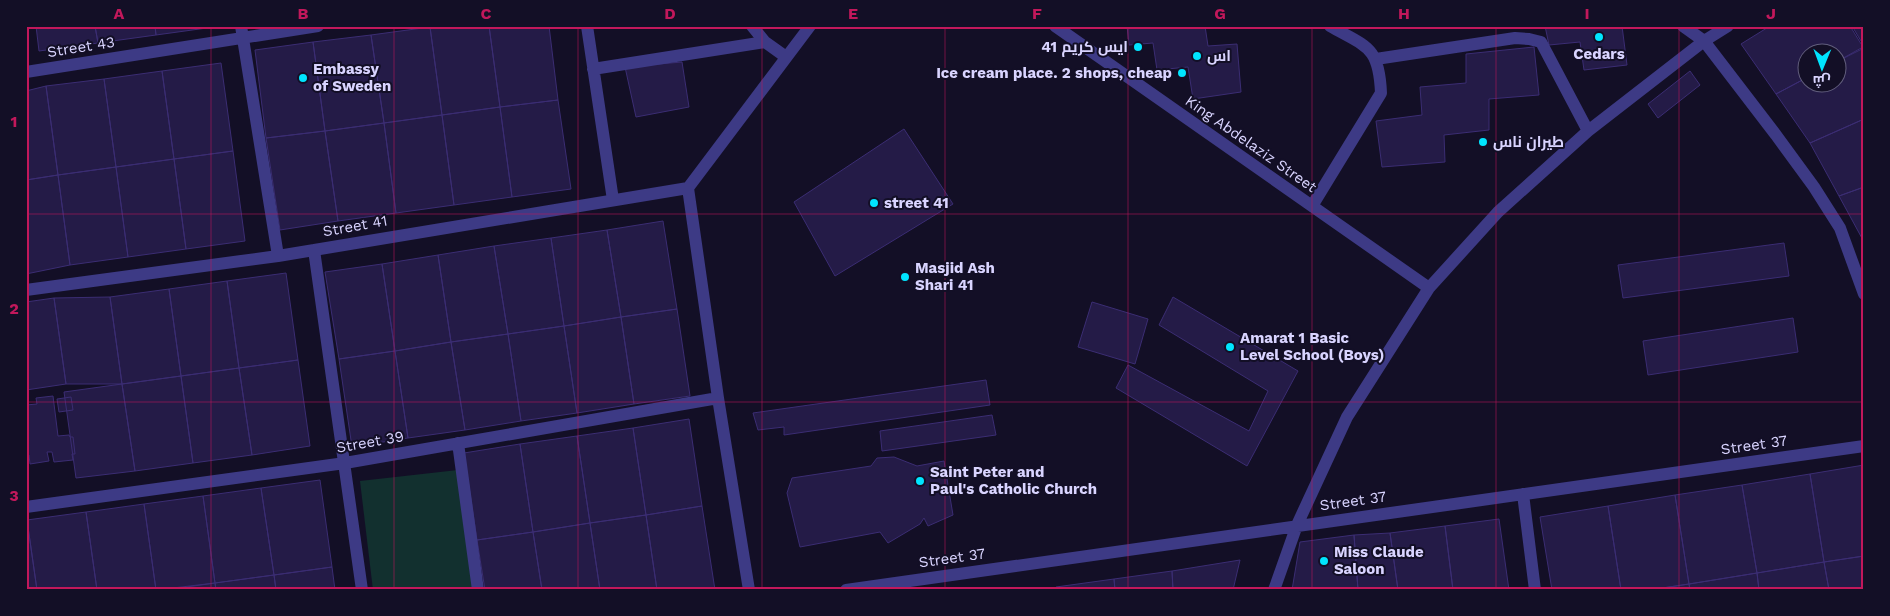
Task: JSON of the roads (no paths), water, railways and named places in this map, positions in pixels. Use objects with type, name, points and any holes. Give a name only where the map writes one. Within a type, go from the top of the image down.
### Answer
[{"type":"street","name":"Street 43","points":[[26,72],[242,32],[318,26]]},
{"type":"street","points":[[587,26],[613,200]]},
{"type":"street","points":[[752,26],[765,42],[786,57]]},
{"type":"street","points":[[750,590],[718,398],[688,188],[810,26]]},
{"type":"street","name":"King Abdelaziz Street","points":[[1055,26],[1429,288]]},
{"type":"street","points":[[1312,206],[1381,93],[1376,59],[1369,48],[1330,26]]},
{"type":"street","points":[[1683,26],[1704,41],[1814,187],[1840,228],[1864,294]]},
{"type":"street","points":[[1274,590],[1297,525],[1348,417],[1429,288],[1498,212],[1588,131],[1704,41],[1728,26]]},
{"type":"street","points":[[242,32],[278,256]]},
{"type":"street","points":[[1376,59],[1515,38],[1541,42],[1588,131]]},
{"type":"street","points":[[593,69],[765,42]]},
{"type":"street","name":"Street 41","points":[[26,290],[278,256],[688,188]]},
{"type":"street","points":[[314,250],[362,590]]},
{"type":"street","name":"Street 39","points":[[26,506],[345,463],[718,398]]},
{"type":"street","points":[[458,443],[478,590]]},
{"type":"street","name":"Street 37","points":[[846,590],[1864,446]]},
{"type":"street","points":[[1523,494],[1535,590]]},
{"type":"place","name":"Cedars","points":[[1599,37]]},
{"type":"place","name":"41 ايس كريم","points":[[1138,47]]},
{"type":"place","name":"اس","points":[[1197,56]]},
{"type":"place","name":"Ice cream place. 2 shops, cheap","points":[[1182,73]]},
{"type":"place","name":"Embassy of Sweden","points":[[303,78]]},
{"type":"place","name":"طيران ناس","points":[[1483,142]]},
{"type":"place","name":"street 41","points":[[874,203]]},
{"type":"place","name":"Masjid Ash Shari 41","points":[[905,277]]},
{"type":"place","name":"Amarat 1 Basic Level School (Boys)","points":[[1230,347]]},
{"type":"place","name":"Saint Peter and Paul's Catholic Church","points":[[920,481]]},
{"type":"place","name":"Miss Claude Saloon","points":[[1324,561]]}]
